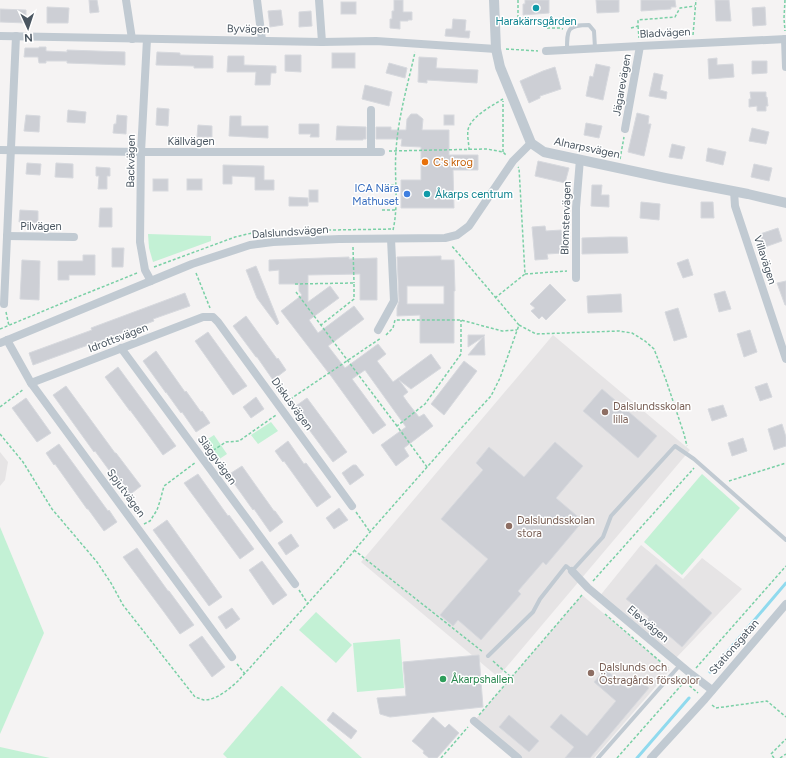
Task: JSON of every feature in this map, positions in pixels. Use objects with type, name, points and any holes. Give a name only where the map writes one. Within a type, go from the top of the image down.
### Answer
[{"type":"street","points":[[126,0],[132,39]]},
{"type":"street","points":[[257,0],[262,40]]},
{"type":"street","points":[[319,0],[322,42]]},
{"type":"street","points":[[494,0],[496,49],[500,67],[531,143]]},
{"type":"street","name":"Byvägen","points":[[0,36],[322,42],[376,41],[496,49]]},
{"type":"street","name":"Pilvägen","points":[[4,304],[16,36]]},
{"type":"street","name":"Backvägen","points":[[147,39],[141,152],[140,242],[145,270],[151,281]]},
{"type":"street","points":[[786,39],[786,67]]},
{"type":"street","name":"Bladvägen","points":[[546,51],[786,39]]},
{"type":"street","name":"Jägarevägen","points":[[625,129],[640,46]]},
{"type":"street","points":[[371,110],[371,152]]},
{"type":"street","name":"Alnarpsvägen","points":[[531,143],[544,152],[786,203]]},
{"type":"street","name":"Dalslundsvägen","points":[[4,341],[192,264],[250,245],[273,242],[353,239],[445,238],[457,235],[469,226],[513,161],[531,143]]},
{"type":"street","name":"Källvägen","points":[[0,150],[141,152],[381,152]]},
{"type":"street","name":"Blomstervägen","points":[[576,274],[576,208],[580,159]]},
{"type":"street","name":"Villavägen","points":[[734,191],[735,206],[786,359]]},
{"type":"street","name":"Pilvägen","points":[[7,236],[74,237]]},
{"type":"street","points":[[378,330],[394,301],[391,239]]},
{"type":"street","name":"Idrottsvägen","points":[[31,383],[203,317],[213,317]]},
{"type":"street","name":"Diskusvägen","points":[[213,317],[280,406],[352,506]]},
{"type":"street","name":"Spjutvägen","points":[[4,341],[31,383],[232,657]]},
{"type":"street","name":"Släggvägen","points":[[121,348],[295,584]]},
{"type":"street","name":"Elevvägen","points":[[572,571],[588,588],[712,690]]},
{"type":"street","name":"Stationsgatan","points":[[651,758],[786,604]]},
{"type":"street","points":[[474,721],[518,758]]},
{"type":"lane","points":[[566,50],[568,32],[571,27],[581,25],[589,25],[594,31],[595,48]]},
{"type":"lane","points":[[488,656],[533,612],[540,599],[566,566],[572,571],[603,537],[611,516],[675,446],[721,483],[786,540]]},
{"type":"lane","points":[[598,758],[680,665]]},
{"type":"path","points":[[518,0],[518,17]]},
{"type":"path","points":[[692,43],[696,0]]},
{"type":"path","points":[[785,0],[784,18],[786,39]]},
{"type":"path","points":[[640,46],[638,20],[675,17],[680,8],[695,6]]},
{"type":"path","points":[[631,28],[638,26]]},
{"type":"path","points":[[547,28],[560,28],[568,32]]},
{"type":"path","points":[[391,239],[394,229],[396,210],[396,151],[400,120],[417,44]]},
{"type":"path","points":[[496,49],[546,51]]},
{"type":"path","points":[[503,95],[503,152]]},
{"type":"path","points":[[469,150],[468,130],[470,124],[475,118],[504,99]]},
{"type":"path","points":[[619,168],[625,129]]},
{"type":"path","points":[[381,185],[396,185]]},
{"type":"path","points":[[382,210],[396,210]]},
{"type":"path","points":[[445,238],[519,325],[536,334],[619,331],[632,333],[654,349],[684,434],[689,456]]},
{"type":"path","points":[[321,324],[354,299],[353,239]]},
{"type":"path","points":[[189,254],[213,317]]},
{"type":"path","points":[[525,274],[576,274]]},
{"type":"path","points":[[296,284],[354,283]]},
{"type":"path","points":[[296,292],[427,467]]},
{"type":"path","points":[[4,304],[9,326]]},
{"type":"path","points":[[280,406],[384,336],[393,328],[395,320],[461,320],[502,331],[518,330]]},
{"type":"path","points":[[397,426],[425,404],[461,354],[461,320]]},
{"type":"path","points":[[0,434],[23,462],[52,509],[97,562],[123,605],[195,696],[203,700],[212,699],[224,693],[245,674],[491,396],[500,378],[519,325]]},
{"type":"path","points":[[0,407],[31,383]]},
{"type":"path","points":[[721,483],[786,463]]},
{"type":"path","points":[[352,506],[370,532]]},
{"type":"path","points":[[354,550],[488,656],[511,677]]},
{"type":"path","points":[[617,758],[786,566]]},
{"type":"path","points":[[295,584],[308,604]]},
{"type":"path","points":[[605,615],[716,708],[767,701],[786,717]]},
{"type":"path","points":[[232,657],[245,674]]},
{"type":"path","points":[[441,758],[474,721]]},
{"type":"path","points":[[774,758],[771,754],[786,738]]},
{"type":"path","points":[[780,758],[786,754]]},
{"type":"shaded area","name":"Dalslundsskolan stora","points":[[553,335],[690,450],[498,677],[361,562]]},
{"type":"shaded area","points":[[0,452],[8,462],[5,480],[0,486]]},
{"type":"shaded area","points":[[641,545],[683,579],[702,558],[742,589],[674,660],[599,597]]},
{"type":"shaded area","name":"Dalslunds och Östragårds förskolor","points":[[582,595],[670,670],[594,758],[518,758],[474,721]]},
{"type":"green space","points":[[148,234],[211,236],[211,241],[153,262],[149,248]]},
{"type":"green space","points":[[271,422],[278,431],[258,444],[251,435]]},
{"type":"green space","points":[[214,435],[227,454],[215,462],[202,443]]},
{"type":"green space","points":[[702,474],[740,508],[682,575],[644,542]]},
{"type":"green space","points":[[0,527],[44,633],[0,734]]},
{"type":"green space","points":[[316,612],[352,645],[336,663],[299,630]]},
{"type":"green space","points":[[400,639],[404,688],[357,692],[353,643]]},
{"type":"green space","points":[[281,686],[362,758],[227,758],[223,754]]},
{"type":"green space","points":[[0,747],[50,758],[0,758]]},
{"type":"building","points":[[89,0],[97,0],[99,12],[90,13]]},
{"type":"building","points":[[394,0],[403,0],[403,12],[412,12],[412,20],[400,21],[400,29],[390,28],[390,19],[392,19],[392,11],[394,11]]},
{"type":"building","points":[[525,0],[549,0],[549,13],[523,15],[523,4],[525,4]]},
{"type":"building","points":[[596,0],[619,0],[619,12],[597,13]]},
{"type":"building","points":[[641,0],[675,0],[676,7],[671,7],[671,9],[641,11]]},
{"type":"building","points":[[715,0],[729,0],[731,21],[716,21]]},
{"type":"building","points":[[341,2],[356,2],[356,14],[341,14]]},
{"type":"building","points":[[47,7],[69,8],[68,23],[47,23]]},
{"type":"building","points":[[765,7],[766,25],[753,26],[752,8]]},
{"type":"building","points":[[0,9],[26,10],[26,23],[0,22]]},
{"type":"building","points":[[281,10],[283,25],[270,27],[268,11]]},
{"type":"building","points":[[311,11],[312,26],[299,27],[299,12]]},
{"type":"building","points":[[453,19],[466,20],[465,31],[470,31],[469,38],[445,36],[446,29],[452,29]]},
{"type":"building","points":[[46,47],[46,51],[67,52],[67,50],[125,52],[125,65],[67,63],[67,61],[46,61],[46,63],[39,63],[38,57],[24,57],[25,48]]},
{"type":"building","points":[[157,52],[180,53],[180,55],[213,56],[213,68],[156,65]]},
{"type":"building","points":[[332,53],[355,53],[355,68],[332,68]]},
{"type":"building","points":[[285,55],[301,55],[301,72],[285,71]]},
{"type":"building","points":[[228,56],[244,56],[244,65],[276,66],[276,73],[271,73],[270,85],[255,85],[256,72],[227,72]]},
{"type":"building","points":[[419,57],[437,58],[436,68],[478,70],[477,83],[427,80],[427,83],[418,82]]},
{"type":"building","points":[[717,58],[717,65],[733,64],[734,77],[709,79],[708,59]]},
{"type":"building","points":[[752,61],[767,61],[767,73],[752,74]]},
{"type":"building","points":[[389,63],[407,68],[405,78],[386,73]]},
{"type":"building","points":[[596,64],[610,67],[603,100],[586,96],[590,76],[593,77]]},
{"type":"building","points":[[555,67],[561,89],[540,96],[540,98],[529,103],[520,81]]},
{"type":"building","points":[[654,73],[663,75],[660,90],[667,92],[666,99],[649,96]]},
{"type":"building","points":[[365,85],[392,92],[389,106],[362,99]]},
{"type":"building","points":[[750,92],[766,92],[768,106],[766,106],[766,111],[757,111],[757,106],[749,107],[749,99],[751,99]]},
{"type":"building","points":[[157,108],[169,109],[168,126],[156,125]]},
{"type":"building","points":[[68,110],[86,112],[85,123],[67,122]]},
{"type":"building","points":[[637,113],[649,116],[648,124],[651,124],[644,156],[628,152]]},
{"type":"building","name":"Åkarps centrum","points":[[411,114],[417,114],[423,119],[422,130],[449,130],[449,155],[478,155],[478,170],[453,170],[454,208],[401,208],[401,180],[421,180],[421,147],[401,146],[402,139],[376,139],[376,127],[391,127],[391,130],[406,130],[407,119]]},
{"type":"building","points":[[26,115],[40,116],[39,132],[24,131]]},
{"type":"building","points":[[117,115],[127,116],[126,134],[113,133]]},
{"type":"building","points":[[444,115],[454,115],[454,125],[444,125]]},
{"type":"building","points":[[230,116],[241,116],[241,126],[268,126],[268,138],[229,136]]},
{"type":"building","points":[[586,123],[602,126],[599,138],[584,135]]},
{"type":"building","points":[[299,124],[319,124],[319,137],[310,137],[311,134],[299,134]]},
{"type":"building","points":[[198,125],[212,126],[212,137],[197,137]]},
{"type":"building","points":[[337,126],[366,127],[366,139],[336,140]]},
{"type":"building","points":[[752,128],[769,132],[766,144],[749,141]]},
{"type":"building","points":[[672,144],[685,147],[682,159],[669,157]]},
{"type":"building","points":[[708,148],[726,152],[723,165],[706,161]]},
{"type":"building","points":[[538,161],[569,168],[565,183],[535,176]]},
{"type":"building","points":[[27,163],[41,164],[40,175],[26,174]]},
{"type":"building","points":[[56,163],[73,164],[73,178],[55,177]]},
{"type":"building","points":[[754,164],[772,168],[769,181],[751,177]]},
{"type":"building","points":[[223,165],[264,166],[264,180],[274,180],[274,190],[255,190],[255,177],[232,176],[232,184],[223,184]]},
{"type":"building","points":[[96,167],[110,168],[110,176],[107,176],[107,189],[98,189],[99,176],[96,176]]},
{"type":"building","points":[[153,179],[168,179],[168,191],[153,191]]},
{"type":"building","points":[[187,179],[202,179],[202,190],[187,190]]},
{"type":"building","points":[[592,185],[602,185],[601,195],[609,195],[609,207],[591,206]]},
{"type":"building","points":[[309,190],[318,190],[318,202],[309,202]]},
{"type":"building","points":[[289,197],[308,198],[308,206],[289,206]]},
{"type":"building","points":[[641,202],[660,204],[659,220],[640,218]]},
{"type":"building","points":[[701,202],[713,202],[714,218],[701,218]]},
{"type":"building","points":[[100,208],[112,208],[112,227],[99,227]]},
{"type":"building","points":[[20,210],[38,211],[38,223],[19,222]]},
{"type":"building","points":[[545,226],[546,231],[561,230],[563,253],[547,254],[548,259],[535,260],[532,227]]},
{"type":"building","points":[[778,228],[782,241],[765,247],[760,234]]},
{"type":"building","points":[[627,237],[628,253],[582,254],[582,238]]},
{"type":"building","points":[[112,248],[124,248],[123,267],[112,267]]},
{"type":"building","points":[[83,255],[95,255],[95,275],[69,275],[69,280],[58,280],[58,261],[83,261]]},
{"type":"building","points":[[441,256],[441,260],[454,260],[454,343],[420,343],[420,315],[397,316],[399,301],[397,257]],"holes":[[[407,286],[444,286],[444,304],[407,304]]]},
{"type":"building","points":[[349,257],[349,259],[377,258],[377,300],[360,300],[360,274],[308,275],[308,302],[330,286],[339,298],[309,320],[318,333],[354,306],[364,319],[328,346],[345,368],[378,344],[386,354],[377,361],[393,382],[431,354],[441,368],[411,389],[399,380],[408,392],[403,396],[408,403],[419,417],[424,414],[433,426],[404,448],[409,456],[396,466],[381,445],[406,427],[365,370],[352,379],[386,425],[373,434],[281,311],[302,295],[299,291],[299,284],[279,284],[279,270],[269,271],[269,260]]},
{"type":"building","points":[[688,259],[693,275],[683,278],[677,263]]},
{"type":"building","points":[[22,260],[40,261],[39,300],[20,299]]},
{"type":"building","points":[[256,266],[279,323],[277,325],[257,298],[246,270]]},
{"type":"building","points":[[786,281],[786,305],[785,305],[777,283]]},
{"type":"building","points":[[550,284],[566,300],[546,320],[542,316],[539,319],[531,311],[535,308],[530,304]]},
{"type":"building","points":[[725,291],[731,309],[719,312],[714,294]]},
{"type":"building","points":[[185,293],[190,306],[153,319],[154,321],[33,365],[29,353]]},
{"type":"building","points":[[621,294],[622,312],[588,313],[587,296]]},
{"type":"building","points":[[678,308],[687,337],[674,341],[665,312]]},
{"type":"building","points":[[246,316],[286,370],[273,380],[233,326]]},
{"type":"building","points":[[750,330],[757,352],[744,357],[737,334]]},
{"type":"building","points":[[208,332],[247,386],[233,395],[195,341]]},
{"type":"building","points":[[468,335],[485,335],[485,355],[468,355],[483,337],[468,347]]},
{"type":"building","points":[[156,351],[185,392],[186,391],[210,423],[196,432],[143,361]]},
{"type":"building","points":[[464,361],[477,371],[444,415],[431,404]]},
{"type":"building","points":[[118,367],[176,446],[163,455],[105,377]]},
{"type":"building","points":[[767,383],[772,397],[760,401],[755,387]]},
{"type":"building","points":[[66,386],[141,486],[128,496],[53,395]]},
{"type":"building","points":[[602,389],[657,436],[638,458],[583,411]]},
{"type":"building","points":[[256,397],[264,409],[251,418],[243,407]]},
{"type":"building","points":[[26,398],[51,433],[37,442],[12,408]]},
{"type":"building","points":[[307,398],[347,452],[333,462],[293,408]]},
{"type":"building","points":[[723,405],[727,416],[712,421],[708,409]]},
{"type":"building","points":[[782,424],[786,437],[786,446],[774,450],[768,429]]},
{"type":"building","points":[[743,438],[747,451],[732,456],[728,443]]},
{"type":"building","points":[[288,441],[304,464],[306,463],[331,497],[317,507],[275,451]]},
{"type":"building","points":[[555,442],[583,466],[556,498],[583,521],[546,565],[543,562],[518,591],[521,594],[481,640],[458,620],[453,626],[440,615],[488,559],[441,519],[483,470],[476,463],[489,447],[524,477]]},
{"type":"building","points":[[59,444],[117,522],[104,531],[46,453]]},
{"type":"building","points":[[353,465],[356,465],[364,475],[350,485],[342,473]]},
{"type":"building","points":[[242,466],[283,522],[270,532],[228,475]]},
{"type":"building","points":[[198,474],[254,549],[240,559],[184,483]]},
{"type":"building","points":[[339,508],[348,520],[334,529],[326,518]]},
{"type":"building","points":[[167,520],[222,597],[209,606],[153,530]]},
{"type":"building","points":[[291,534],[299,546],[286,555],[278,543]]},
{"type":"building","points":[[137,548],[194,625],[180,634],[123,557]]},
{"type":"building","points":[[262,561],[287,595],[273,605],[249,570]]},
{"type":"building","points":[[656,564],[712,613],[682,647],[660,628],[659,630],[646,620],[649,617],[626,599]]},
{"type":"building","points":[[232,608],[240,619],[226,629],[218,617]]},
{"type":"building","points":[[202,636],[225,667],[212,677],[189,645]]},
{"type":"building","name":"Åkarpshallen","points":[[479,655],[483,707],[390,717],[380,714],[377,698],[406,696],[403,662]]},
{"type":"building","points":[[605,669],[628,689],[637,678],[649,688],[590,758],[565,758],[574,747],[550,727],[561,714],[587,736],[616,701],[594,682]]},
{"type":"building","points":[[333,712],[357,731],[351,739],[327,720]]},
{"type":"building","points":[[509,715],[539,741],[529,752],[499,727]]},
{"type":"building","points":[[433,717],[445,728],[449,724],[459,733],[437,758],[429,758],[423,753],[424,751],[412,741]]},
{"type":"waterway","points":[[710,672],[786,583]]},
{"type":"waterway","points":[[637,758],[689,698]]},
{"type":"place","name":"Harakärrsgården","points":[[536,8]]},
{"type":"place","name":"C's krog","points":[[425,162]]},
{"type":"place","name":"ICA Nära Mathuset","points":[[407,194]]},
{"type":"place","name":"Åkarps centrum","points":[[427,194]]},
{"type":"place","name":"Dalslundsskolan lilla","points":[[605,412]]},
{"type":"place","name":"Dalslundsskolan stora","points":[[509,526]]},
{"type":"place","name":"Dalslunds och Östragårds förskolor","points":[[591,673]]},
{"type":"place","name":"Åkarpshallen","points":[[443,679]]}]
